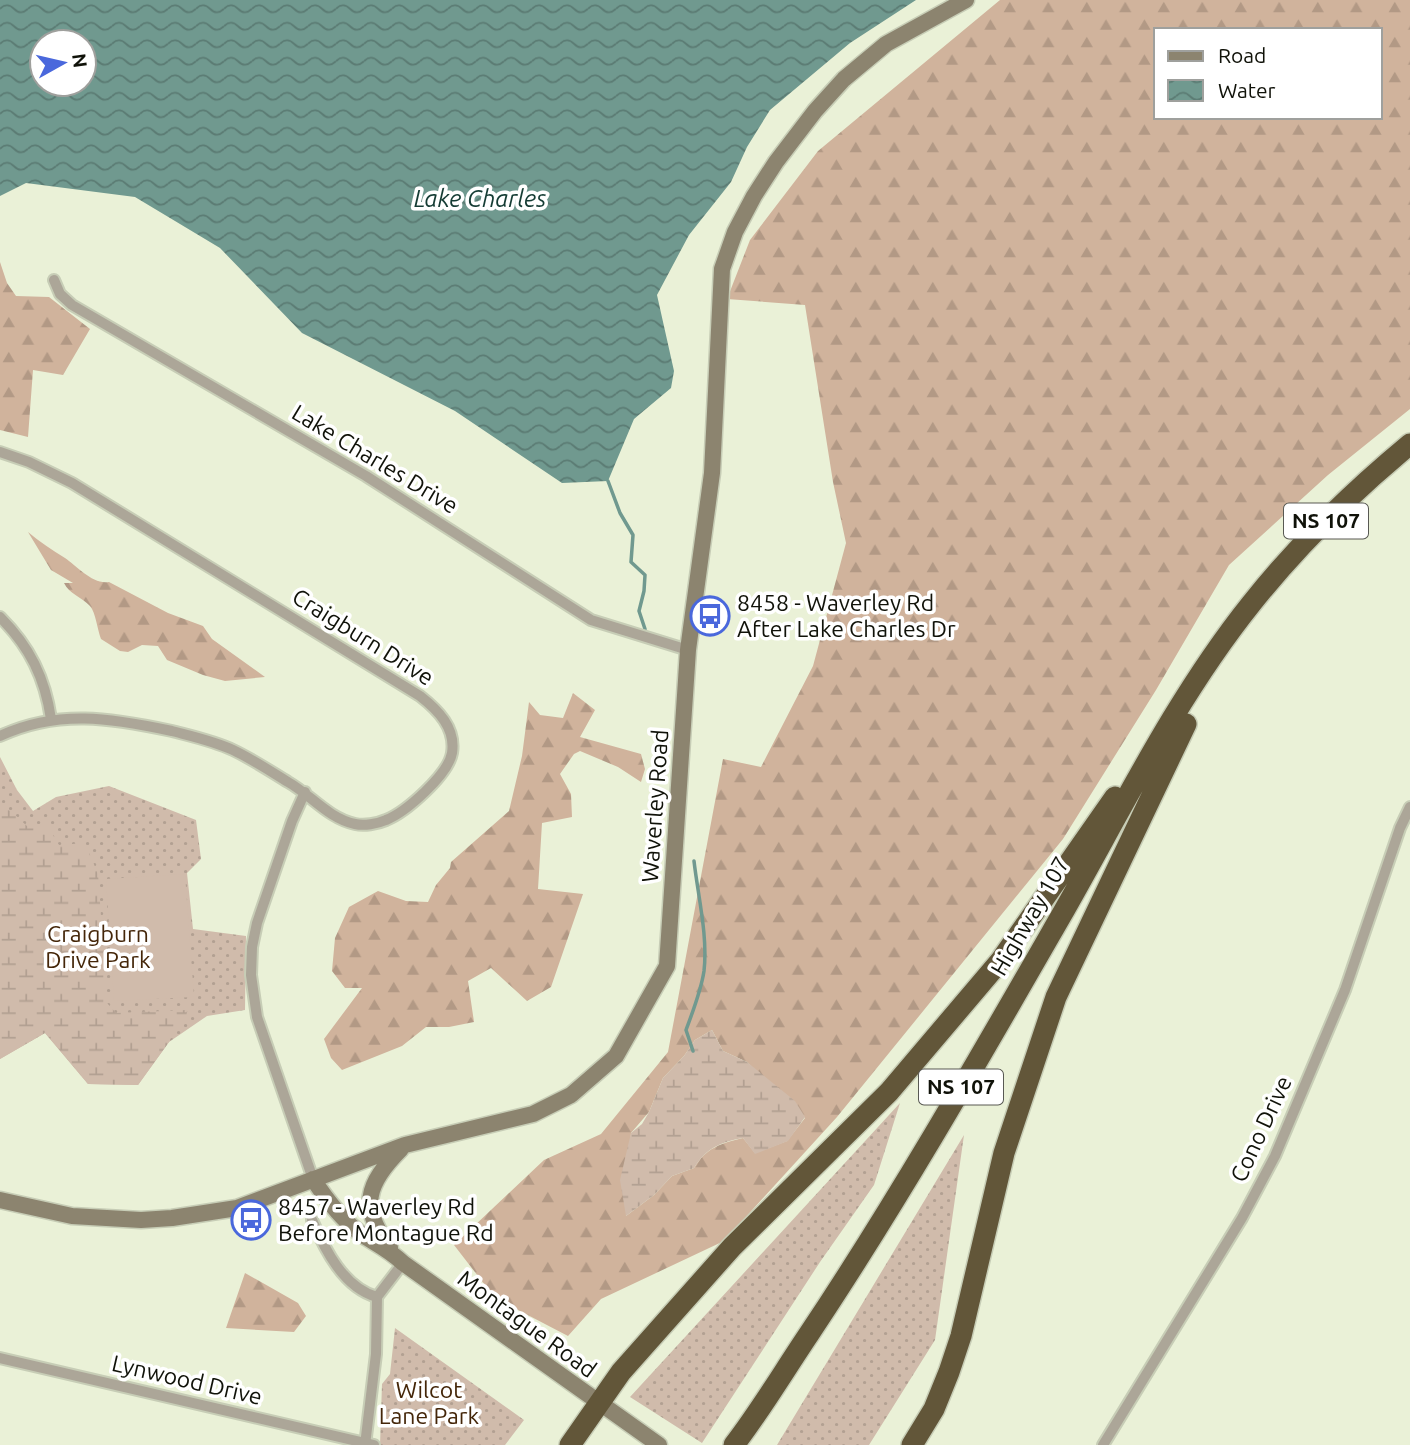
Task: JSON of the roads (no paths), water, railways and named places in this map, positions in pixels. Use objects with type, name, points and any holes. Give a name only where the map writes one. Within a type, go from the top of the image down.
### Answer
[{"type":"highway","name":"Highway 107","points":[[734,1445],[862,1254],[1208,663],[1290,556],[1364,482],[1410,444]]},
{"type":"highway","points":[[912,1445],[934,1409],[953,1360],[1004,1153],[1056,997],[1173,748],[1250,605]]},
{"type":"highway","points":[[570,1445],[621,1372],[732,1247],[889,1093],[1002,960],[1118,792],[1173,719]]},
{"type":"main road","name":"Waverley Road","points":[[0,1200],[72,1216],[141,1220],[237,1208],[405,1145],[533,1114],[571,1095],[616,1056],[667,966],[688,650],[712,473],[722,269],[754,196],[815,111],[844,79],[886,44],[966,0]]},
{"type":"main road","points":[[399,1259],[381,1236],[370,1217],[369,1208],[380,1171],[405,1145]]},
{"type":"main road","name":"Montague Road","points":[[313,1179],[324,1197],[352,1226],[659,1445]]},
{"type":"street","name":"Lake Charles Drive","points":[[54,280],[60,294],[72,305],[366,476],[591,621],[688,650]]},
{"type":"street","name":"Craigburn Drive","points":[[0,453],[29,462],[72,482],[410,690],[439,712],[450,733],[452,754],[441,774],[415,800],[388,820],[355,824],[326,811],[305,792],[231,749],[185,734],[136,723],[82,717],[51,719],[0,736]]},
{"type":"street","points":[[0,617],[24,644],[36,664],[48,699],[51,719]]},
{"type":"street","points":[[305,792],[292,821],[257,923],[252,947],[251,975],[257,1017],[313,1179]]},
{"type":"street","name":"Cono Drive","points":[[1103,1445],[1242,1218],[1275,1156],[1345,990],[1410,807]]},
{"type":"street","points":[[312,1220],[334,1262],[348,1280],[366,1294],[377,1297]]},
{"type":"street","points":[[368,1444],[376,1353],[377,1297],[399,1259]]},
{"type":"street","name":"Lynwood Drive","points":[[0,1358],[368,1444]]},
{"type":"water","name":"Lake Charles","points":[[0,0],[916,0],[850,43],[770,110],[747,147],[731,182],[689,235],[657,295],[674,371],[671,388],[634,419],[608,481],[562,483],[455,411],[302,333],[220,248],[135,197],[26,183],[0,196]]},
{"type":"waterway","points":[[608,481],[620,513],[633,535],[631,562],[645,575],[639,611],[645,629]]},
{"type":"waterway","points":[[693,1051],[686,1030],[701,986],[705,958],[704,930],[694,861]]},
{"type":"place","name":"8458 - Waverley Rd After Lake Charles Dr","points":[[710,616]]},
{"type":"place","name":"8457 - Waverley Rd Before Montague Rd","points":[[251,1220]]},
{"type":"park label","name":"Craigburn Drive Park","points":[[98,947]]},
{"type":"park label","name":"Wilcot Lane Park","points":[[429,1403]]}]
